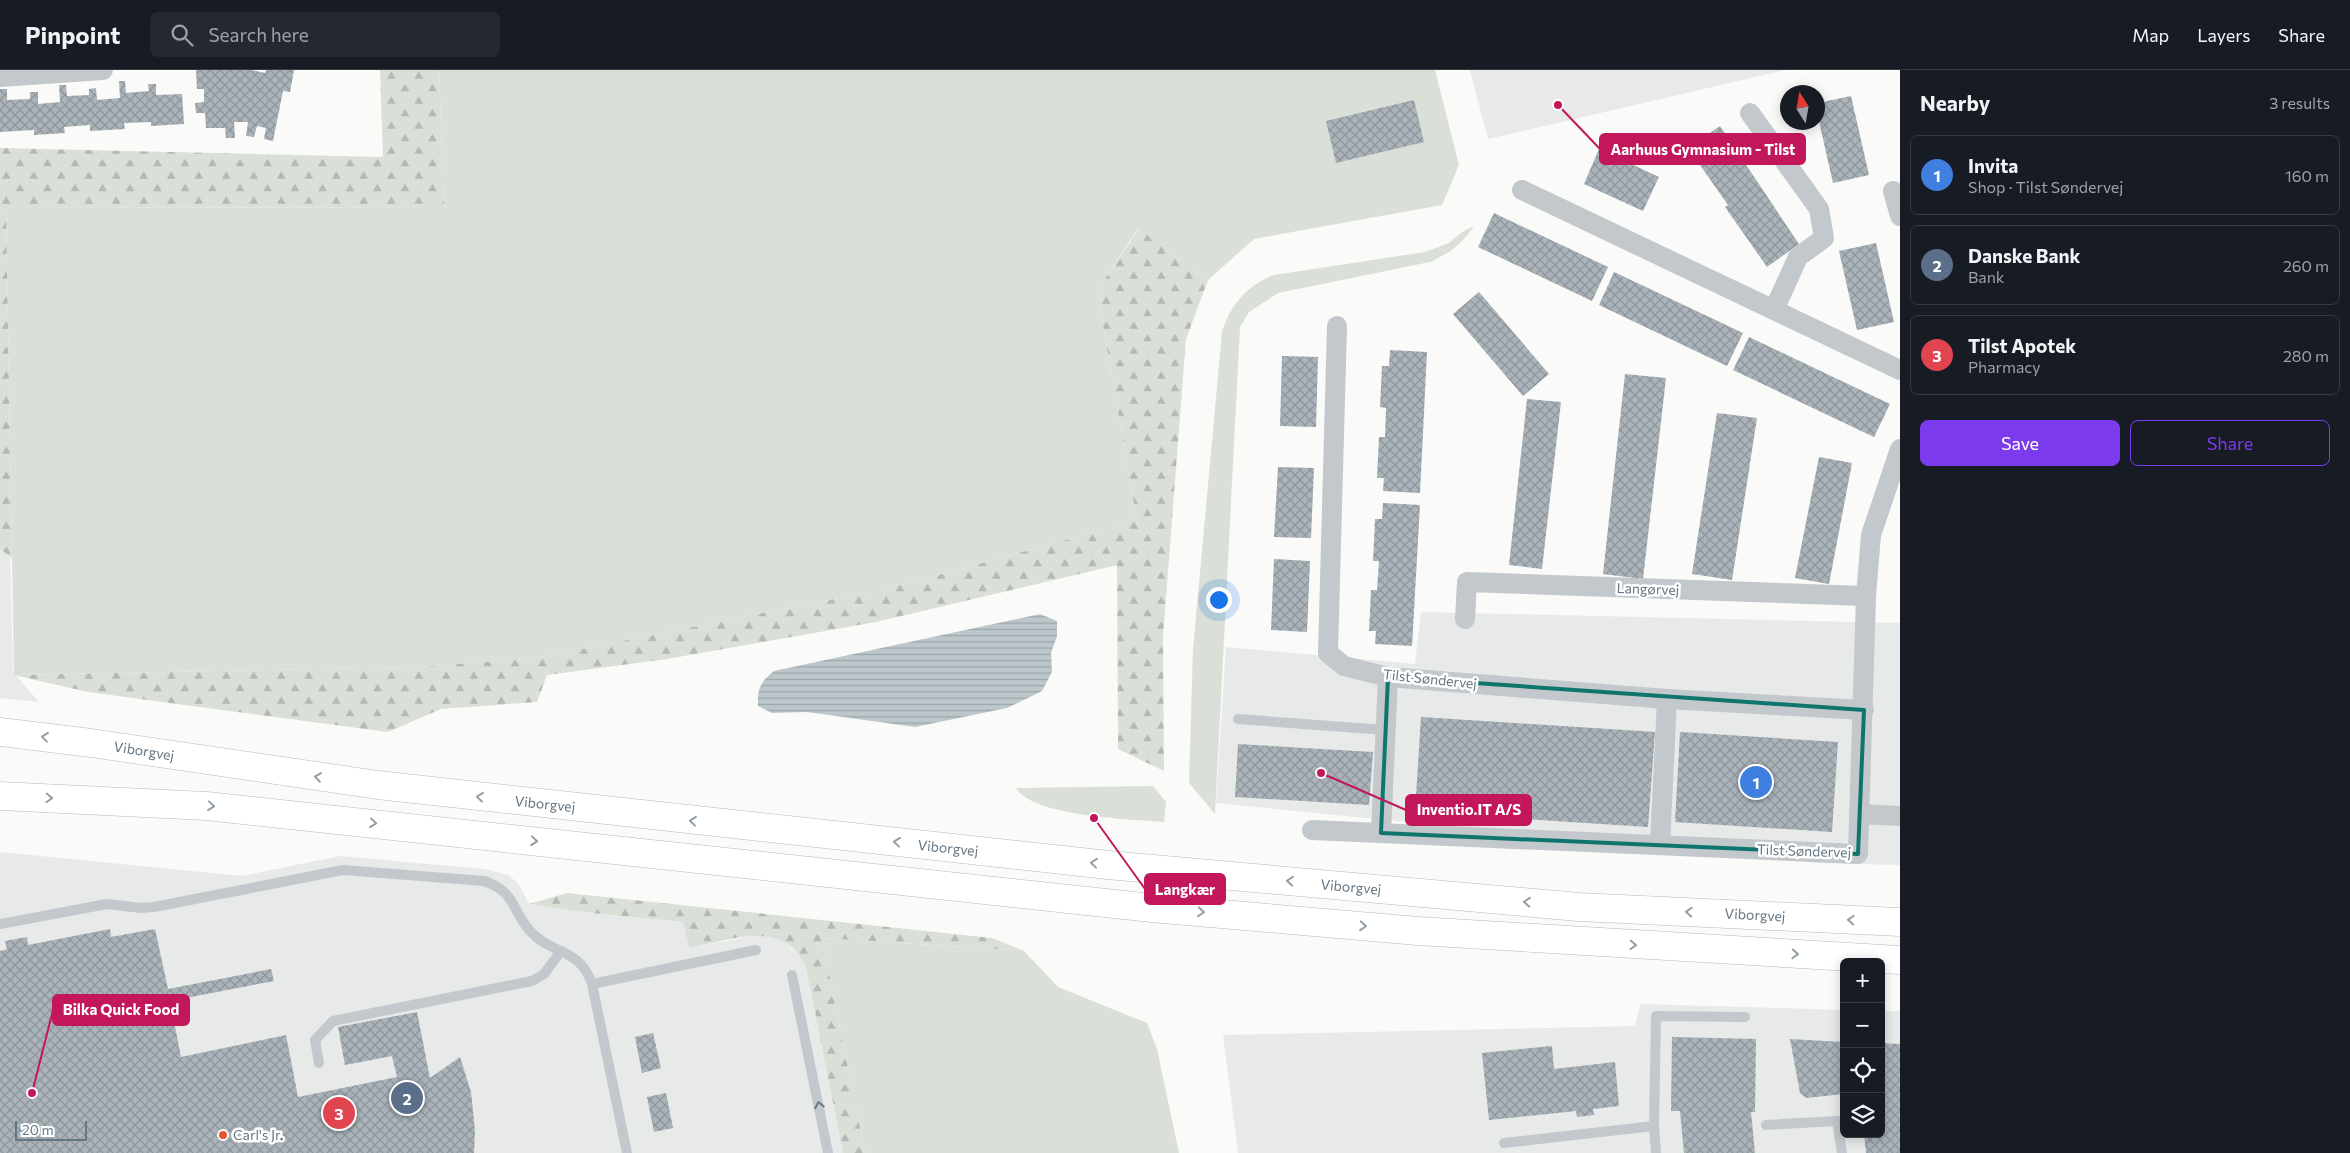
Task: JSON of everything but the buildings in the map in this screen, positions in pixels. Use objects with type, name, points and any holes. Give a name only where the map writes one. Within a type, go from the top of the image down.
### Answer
[{"type":"main road","name":"Viborgvej","points":[[0,732],[91,743],[378,785],[1108,864],[1579,907],[1900,922]]},
{"type":"main road","points":[[0,796],[206,806],[1152,908],[1418,931],[1900,960]]},
{"type":"street","points":[[2,70],[0,76],[102,70]]},
{"type":"street","points":[[1750,113],[1818,209],[1824,238],[1798,257],[1774,310]]},
{"type":"street","points":[[1522,190],[1900,370]]},
{"type":"street","points":[[1893,191],[1900,216]]},
{"type":"street","name":"Tilst Søndervej","points":[[1337,326],[1328,653],[1344,666],[1388,677],[1667,699],[1864,710]]},
{"type":"street","points":[[1900,450],[1871,535],[1866,596],[1864,710],[1859,814],[1900,816]]},
{"type":"street","name":"Langørvej","points":[[1465,619],[1466,582],[1866,596]]},
{"type":"street","points":[[1381,833],[1388,677]]},
{"type":"street","points":[[1660,845],[1667,699]]},
{"type":"street","name":"Tilst Søndervej","points":[[1312,830],[1858,854],[1859,814]]},
{"type":"lane","points":[[1238,719],[1385,730]]},
{"type":"lane","points":[[0,924],[107,904],[141,908],[154,906],[325,872],[362,871],[484,882],[498,886],[506,892],[521,919],[534,935],[575,958],[588,970],[627,1153]]},
{"type":"lane","points":[[592,984],[756,950]]},
{"type":"lane","points":[[319,1063],[315,1040],[333,1021],[532,981],[544,974],[562,951]]},
{"type":"lane","points":[[792,975],[828,1153]]},
{"type":"lane","points":[[1656,1153],[1654,1126],[1656,1016],[1745,1017]]},
{"type":"lane","points":[[1766,1125],[1837,1121],[1842,1153]]},
{"type":"lane","points":[[1504,1143],[1654,1126]]},
{"type":"highlighted area","points":[[1388,677],[1864,710],[1858,854],[1381,833]]},
{"type":"shaded area","points":[[1470,70],[1785,70],[1488,139]]},
{"type":"shaded area","points":[[0,543],[10,546],[13,672],[39,702],[0,698]]},
{"type":"shaded area","points":[[1421,612],[1900,623],[1900,865],[1818,863],[1216,803],[1226,647],[1415,664]]},
{"type":"shaded area","points":[[1040,614],[1057,621],[1057,636],[1051,653],[1052,672],[1042,691],[1007,708],[915,727],[807,712],[772,713],[758,706],[758,695],[761,686],[774,671]]},
{"type":"shaded area","points":[[0,852],[242,876],[340,856],[484,869],[509,875],[519,885],[529,904],[591,913],[683,922],[689,948],[758,935],[781,939],[801,956],[806,967],[843,1153],[0,1153]]},
{"type":"shaded area","points":[[1640,1004],[1840,1010],[1840,1138],[1885,1138],[1885,1011],[1900,1011],[1900,1153],[1238,1153],[1223,1035],[1635,1026]]},
{"type":"green space","points":[[380,70],[439,70],[444,208],[6,207],[12,558],[0,549],[0,148],[383,157]]},
{"type":"green space","points":[[439,70],[1435,70],[1459,165],[1442,205],[1254,239],[1208,280],[1138,229],[1097,291],[1137,521],[894,587],[537,658],[417,667],[14,675],[6,207],[444,208]]},
{"type":"green space","points":[[1474,226],[1455,247],[1430,262],[1278,293],[1249,312],[1240,327],[1215,814],[1189,783],[1193,649],[1222,332],[1225,322],[1235,305],[1248,290],[1274,275],[1425,252],[1449,243],[1462,232]]},
{"type":"green space","points":[[1139,229],[1208,280],[1186,339],[1163,636],[1164,771],[1118,749],[1117,565],[876,622],[667,659],[547,675],[537,702],[441,709],[388,732],[88,692],[14,675],[417,667],[537,658],[894,587],[1137,521],[1097,291]]},
{"type":"green space","points":[[1153,786],[1166,802],[1164,822],[1107,818],[1062,811],[1026,798],[1016,788]]},
{"type":"green space","points":[[567,893],[992,938],[1024,951],[822,938],[865,1153],[843,1153],[806,967],[796,952],[784,942],[770,937],[755,936],[689,948],[683,922],[591,913],[529,904]]},
{"type":"green space","points":[[822,938],[1024,951],[1058,987],[1147,1023],[1157,1049],[1179,1153],[865,1153]]},
{"type":"place","name":"Aarhuus Gymnasium - Tilst","points":[[1558,105]]},
{"type":"place","name":"Inventio.IT A/S","points":[[1321,773]]},
{"type":"place","name":"Invita","points":[[1756,782]]},
{"type":"place","name":"Langkær","points":[[1094,818]]},
{"type":"place","name":"Bilka Quick Food","points":[[32,1093]]},
{"type":"place","name":"Danske Bank","points":[[407,1098]]},
{"type":"place","name":"Tilst Apotek","points":[[339,1113]]},
{"type":"place","name":"Carl's Jr.","points":[[223,1135]]}]
